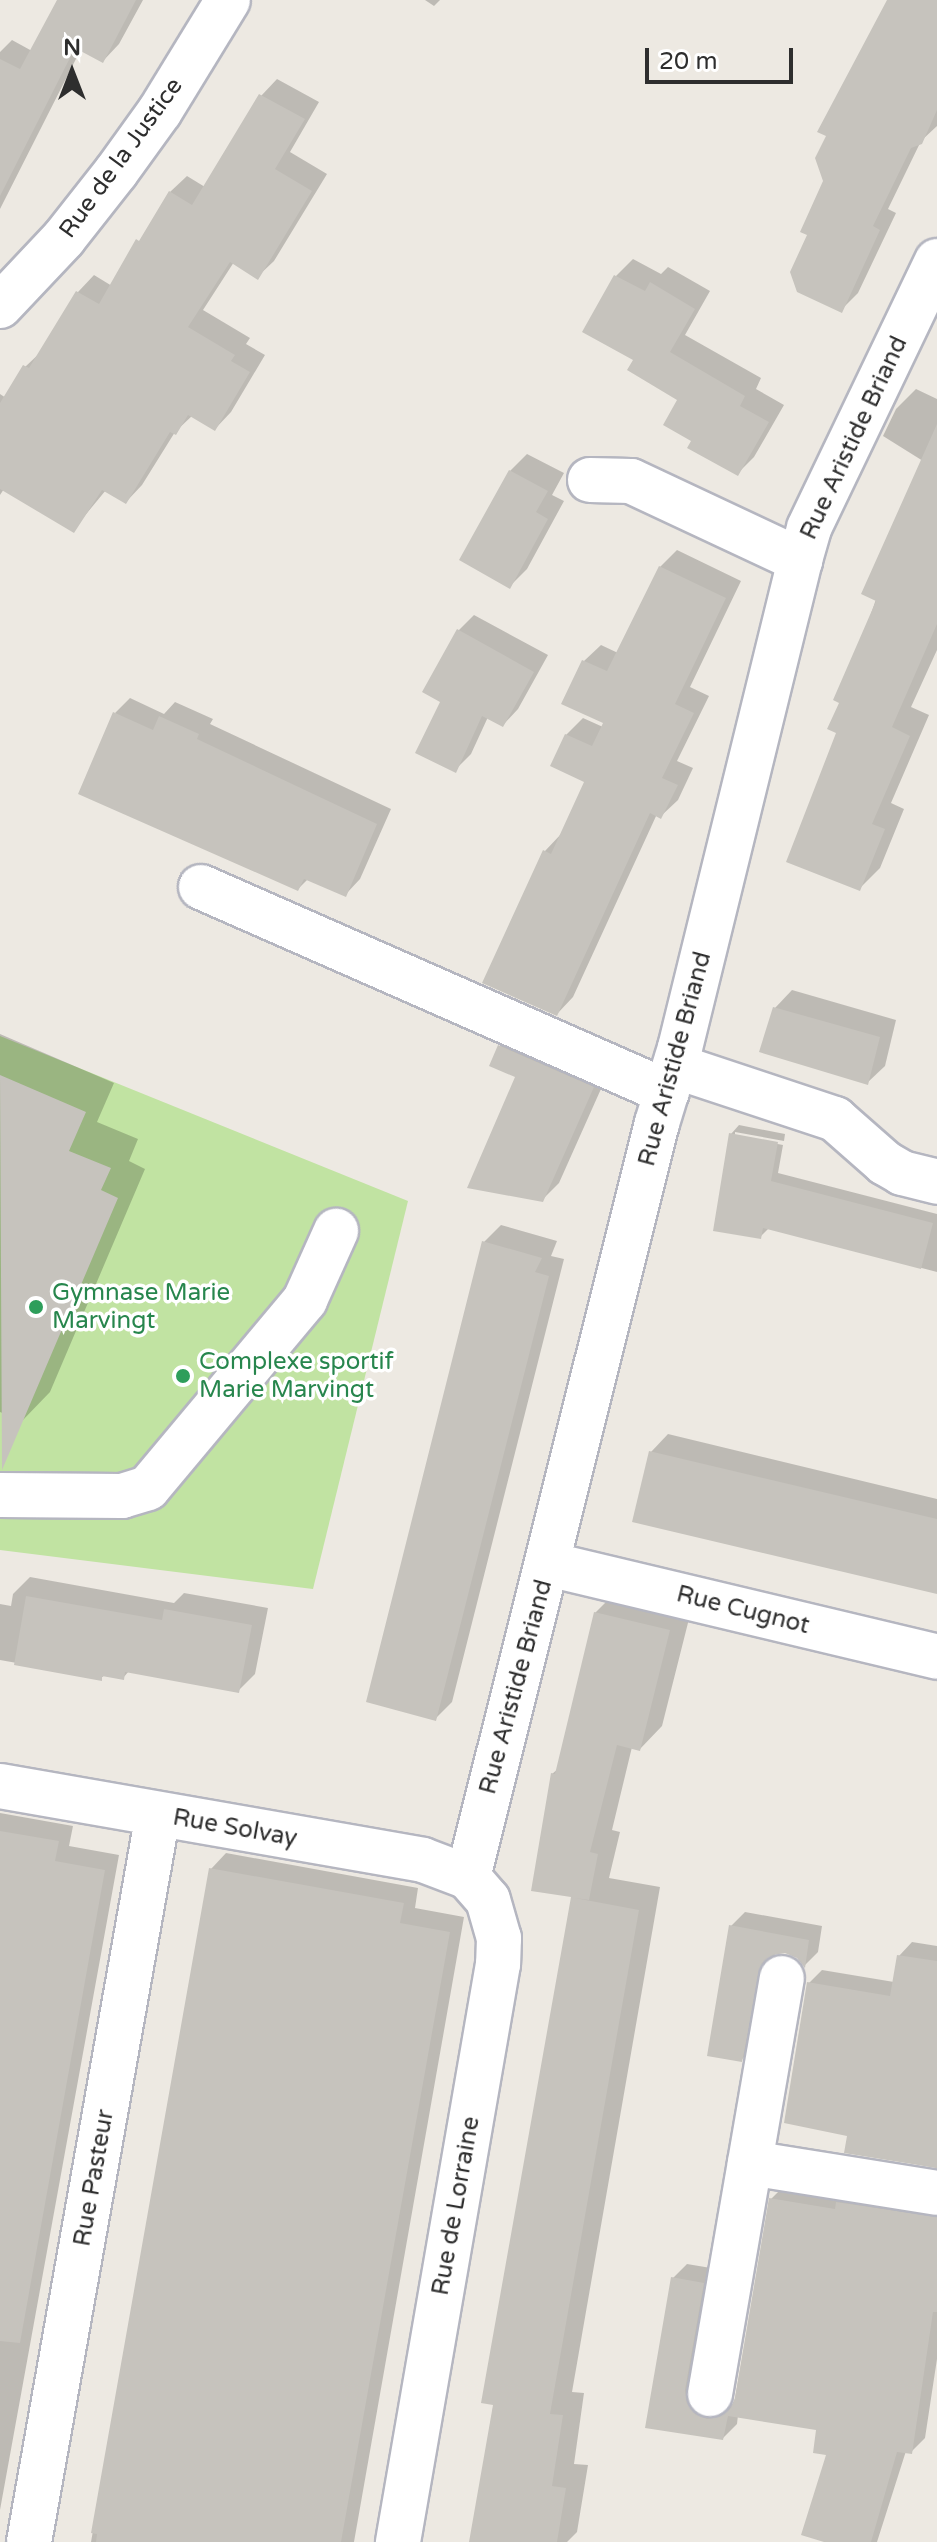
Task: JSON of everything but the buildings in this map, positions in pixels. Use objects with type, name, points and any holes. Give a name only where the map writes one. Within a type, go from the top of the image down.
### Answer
[{"type":"street","name":"Rue de la Justice","points":[[0,306],[64,238],[116,172],[160,111],[228,0]]},
{"type":"street","name":"Rue Aristide Briand","points":[[468,1877],[809,528],[937,261]]},
{"type":"street","points":[[590,480],[631,481],[800,560]]},
{"type":"street","points":[[201,887],[641,1084],[671,1079],[835,1119],[885,1163],[902,1173],[937,1182]]},
{"type":"street","points":[[0,1495],[122,1496],[148,1488],[305,1300],[336,1231]]},
{"type":"street","name":"Rue Cugnot","points":[[548,1564],[937,1657]]},
{"type":"street","name":"Rue Solvay","points":[[0,1786],[423,1860],[468,1877]]},
{"type":"street","name":"Rue Pasteur","points":[[29,2542],[158,1814]]},
{"type":"street","name":"Rue de Lorraine","points":[[398,2542],[498,1964],[499,1938],[493,1914],[488,1900],[468,1877]]},
{"type":"street","points":[[710,2394],[782,1978]]},
{"type":"street","points":[[750,2163],[937,2193]]},
{"type":"green space","name":"Complexe sportif Marie Marvingt","points":[[0,1036],[408,1201],[313,1589],[0,1550]]},
{"type":"place","name":"Gymnase Marie Marvingt","points":[[36,1307]]},
{"type":"place","name":"Complexe sportif Marie Marvingt","points":[[183,1376]]}]
